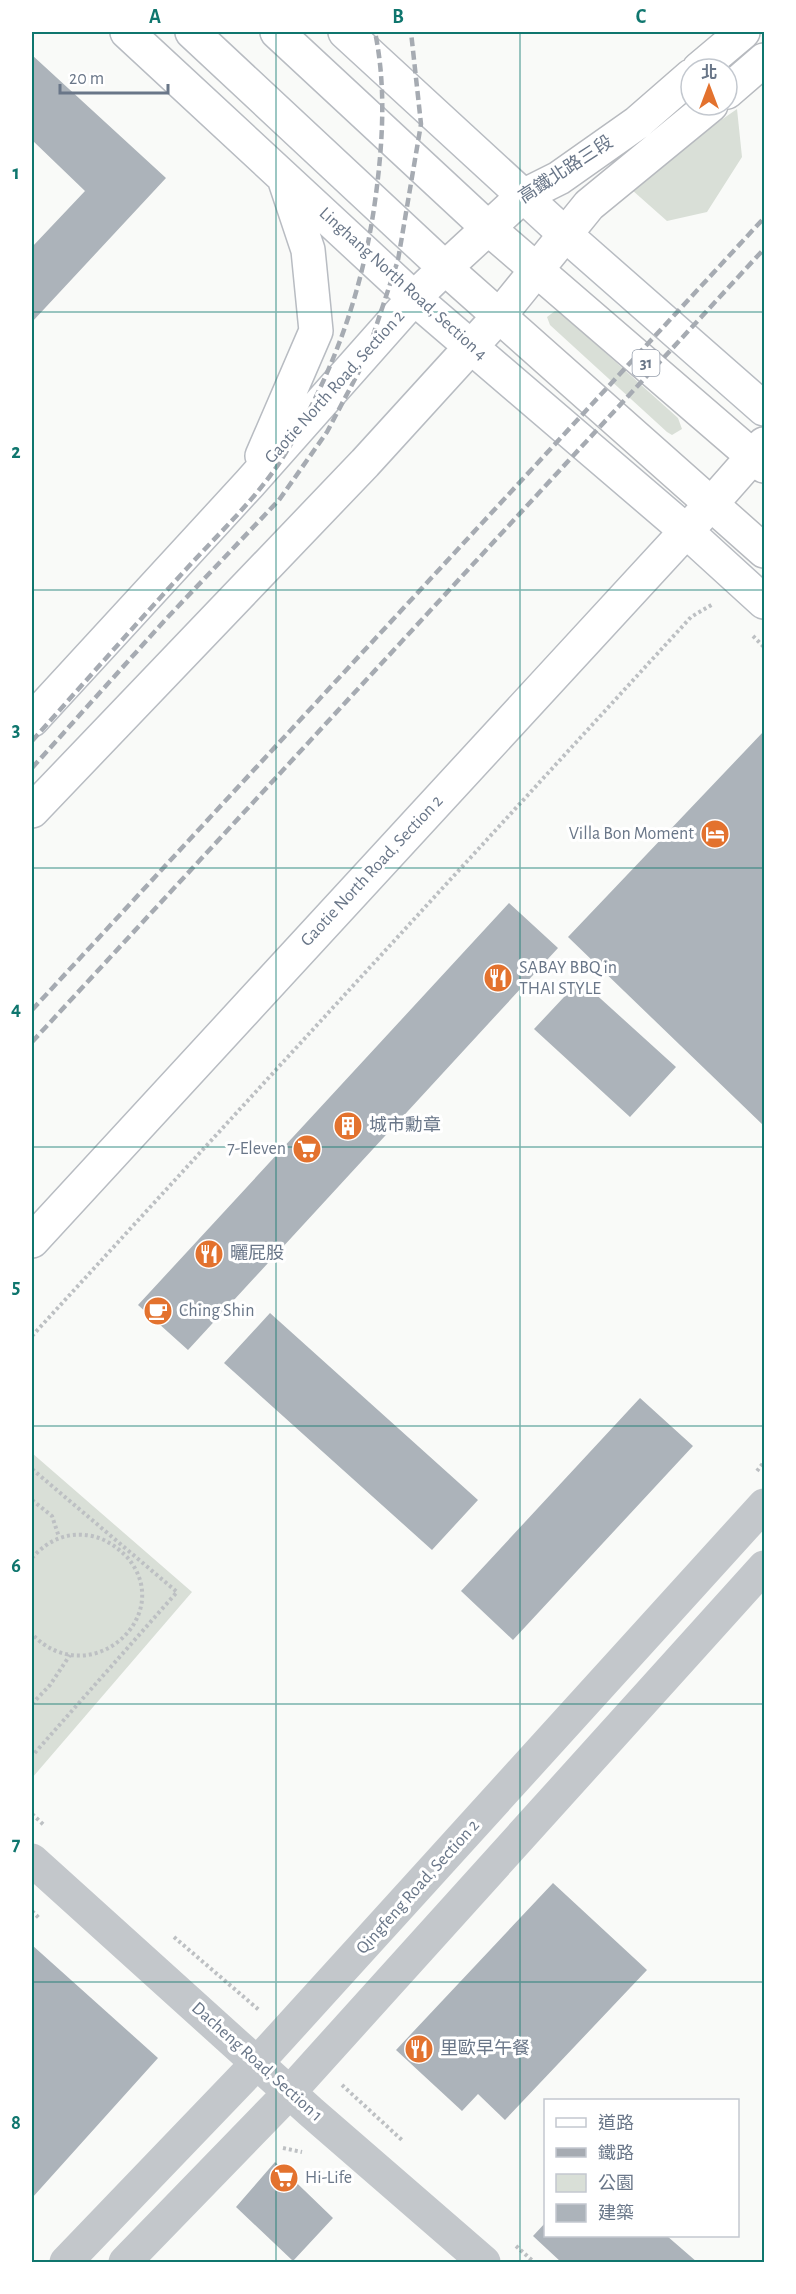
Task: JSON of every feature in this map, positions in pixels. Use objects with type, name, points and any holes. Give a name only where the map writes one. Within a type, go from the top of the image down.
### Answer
[{"type":"street","name":"Linghang North Road, Section 4","points":[[127,32],[414,298],[686,531],[765,602]]},
{"type":"street","points":[[192,32],[445,268],[713,502],[765,551]]},
{"type":"street","points":[[277,32],[488,228]]},
{"type":"street","points":[[345,32],[567,236],[765,409]]},
{"type":"street","points":[[713,57],[743,32]]},
{"type":"street","points":[[739,82],[765,60]]},
{"type":"street","name":"高鐵北路三段","points":[[445,268],[523,196],[559,178],[628,129],[679,86]]},
{"type":"street","name":"高鐵北路三段","points":[[500,315],[539,271],[589,205],[696,117]]},
{"type":"street","points":[[250,483],[316,331],[308,250],[282,174]]},
{"type":"street","name":"31","points":[[488,228],[761,456]]},
{"type":"street","name":"Gaotie North Road, Section 2","points":[[32,720],[250,483],[414,298],[445,268]]},
{"type":"street","points":[[32,811],[473,348],[500,315]]},
{"type":"street","points":[[713,502],[761,456]]},
{"type":"street","name":"Gaotie North Road, Section 2","points":[[32,1241],[713,502]]},
{"type":"street","name":"Qingfeng Road, Section 2","points":[[66,2262],[258,2062],[757,1493]]},
{"type":"street","points":[[125,2262],[289,2092],[765,1567]]},
{"type":"street","name":"Dacheng Road, Section 1","points":[[32,1860],[289,2092],[483,2262]]},
{"type":"path","points":[[32,1336],[692,617],[716,603]]},
{"type":"path","points":[[748,632],[765,647]]},
{"type":"path","points":[[757,1493],[765,1462]]},
{"type":"path","points":[[32,1469],[177,1592],[32,1756]]},
{"type":"path","points":[[32,1500],[52,1516],[59,1537]]},
{"type":"path","points":[[32,1558],[42,1547],[59,1537],[80,1534],[100,1538],[118,1548],[132,1564],[140,1583],[140,1604],[134,1624],[122,1640],[104,1652],[85,1656],[70,1655],[47,1647],[32,1634]]},
{"type":"path","points":[[32,1704],[50,1685],[70,1655]]},
{"type":"path","points":[[32,1814],[49,1830]]},
{"type":"path","points":[[32,1911],[49,1927]]},
{"type":"path","points":[[173,1936],[261,2012],[267,2011]]},
{"type":"path","points":[[277,2148],[300,2151],[309,2159]]},
{"type":"green space","points":[[725,117],[738,117],[742,157],[707,212],[667,221],[632,190],[678,150]]},
{"type":"green space","points":[[555,311],[560,312],[678,418],[682,429],[672,435],[667,432],[550,325],[547,317]]},
{"type":"green space","points":[[32,1453],[192,1592],[32,1778]]},
{"type":"building","points":[[32,55],[166,178],[32,322],[32,247],[85,191],[32,140]]},
{"type":"building","name":"Villa Bon Moment","points":[[764,731],[764,1126],[568,937]]},
{"type":"building","name":"城市勳章","points":[[509,903],[558,948],[188,1350],[138,1305]]},
{"type":"building","points":[[580,980],[676,1067],[630,1117],[534,1029]]},
{"type":"building","points":[[270,1313],[478,1500],[432,1550],[224,1363]]},
{"type":"building","points":[[640,1398],[693,1446],[513,1640],[461,1591]]},
{"type":"building","points":[[553,1883],[647,1970],[505,2120],[478,2094],[462,2111],[396,2050]]},
{"type":"building","points":[[32,1945],[158,2058],[32,2198]]},
{"type":"building","points":[[275,2162],[333,2218],[293,2261],[236,2207]]},
{"type":"building","points":[[544,2224],[544,2237],[668,2237],[697,2262],[561,2262],[533,2236]]},
{"type":"railway","points":[[32,741],[255,495],[288,449],[320,388],[346,326],[371,228],[382,133],[381,72],[375,32]]},
{"type":"railway","points":[[32,768],[166,619],[279,500],[327,432],[365,360],[398,260],[421,124],[411,32]]},
{"type":"railway","points":[[32,1010],[764,218]]},
{"type":"railway","points":[[32,1042],[764,249]]},
{"type":"place","name":"Villa Bon Moment","points":[[715,834]]},
{"type":"place","name":"SABAY BBQ in THAI STYLE","points":[[498,978]]},
{"type":"place","name":"城市勳章","points":[[348,1126]]},
{"type":"place","name":"7-Eleven","points":[[307,1149]]},
{"type":"place","name":"曬屁股","points":[[209,1254]]},
{"type":"place","name":"Ching Shin","points":[[158,1311]]},
{"type":"place","name":"里歐早午餐","points":[[419,2049]]},
{"type":"place","name":"Hi-Life","points":[[284,2178]]}]
